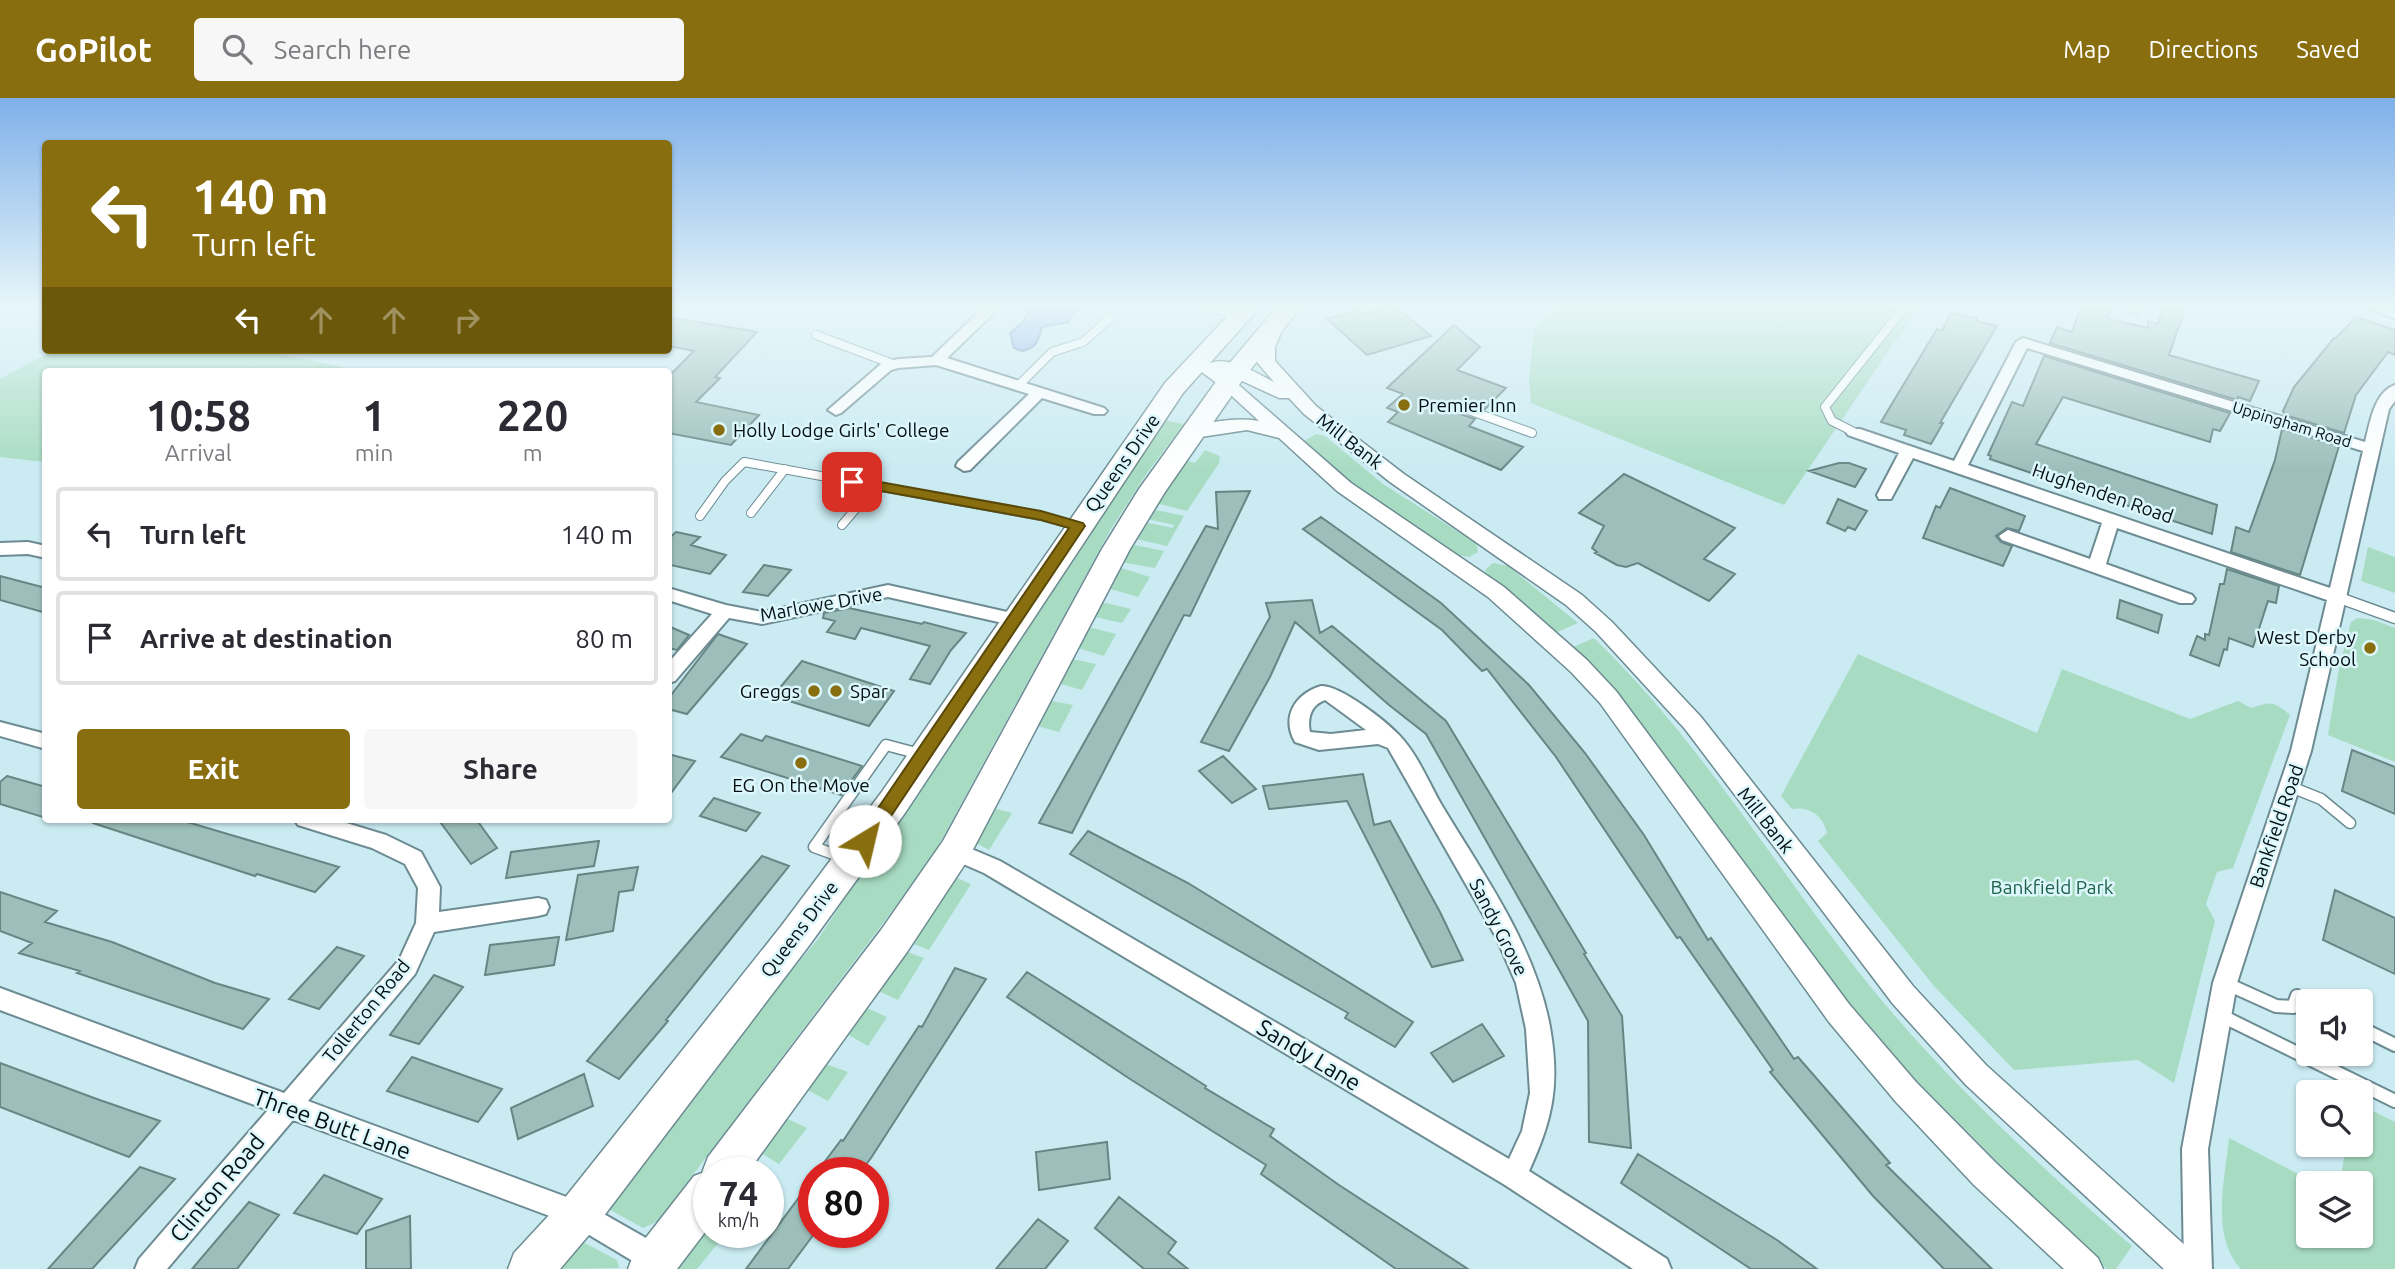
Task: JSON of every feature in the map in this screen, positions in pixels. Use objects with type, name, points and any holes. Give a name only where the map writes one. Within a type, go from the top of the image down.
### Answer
[{"type":"highway","points":[[734,1157],[894,941],[955,850],[1116,549],[1153,489],[1233,377],[1240,361]]},
{"type":"highway","name":"Queens Drive","points":[[530,1269],[579,1214],[851,861],[1078,526],[1174,388],[1196,362]]},
{"type":"highway","points":[[653,1264],[693,1212]]},
{"type":"street","points":[[836,410],[878,372],[893,363],[925,364],[935,361]]},
{"type":"street","points":[[939,361],[1099,411]]},
{"type":"street","name":"Mill Bank","points":[[1266,361],[1310,410]]},
{"type":"street","name":"Uppingham Road","points":[[1959,467],[2013,361]]},
{"type":"street","name":"Uppingham Road","points":[[2084,361],[2373,449]]},
{"type":"street","name":"Mill Bank","points":[[1196,362],[1233,377],[1278,389],[1310,410],[1397,478],[1574,600],[1604,627],[1693,723],[1903,995],[1976,1075],[2188,1269]]},
{"type":"street","name":"Mill Bank","points":[[1233,377],[1293,441],[1362,500],[1496,592],[1541,631],[1608,697],[1839,1013],[1906,1092],[1976,1165],[2087,1269]]},
{"type":"street","name":"Bankfield Road","points":[[2198,1269],[2195,1149],[2225,983],[2245,916],[2291,787],[2381,409],[2395,390]]},
{"type":"street","points":[[964,467],[1039,393]]},
{"type":"street","name":"Mill Bank","points":[[1194,432],[1223,425],[1253,425],[1272,429],[1293,441]]},
{"type":"street","name":"Hughenden Road","points":[[1854,432],[2337,597]]},
{"type":"street","points":[[1885,495],[1908,452]]},
{"type":"street","points":[[2096,566],[2112,518]]},
{"type":"street","points":[[2008,536],[2186,599]]},
{"type":"street","points":[[0,549],[42,548]]},
{"type":"street","points":[[1465,570],[1501,548]]},
{"type":"street","name":"Marlowe Drive","points":[[672,595],[724,611],[762,618],[888,591],[1016,620]]},
{"type":"street","points":[[672,671],[724,611]]},
{"type":"street","points":[[0,729],[42,741]]},
{"type":"street","name":"Sandy Grove","points":[[1388,737],[1424,790],[1505,932],[1528,983],[1538,1029],[1542,1093],[1534,1132],[1514,1176]]},
{"type":"street","name":"Tollerton Road","points":[[286,1107],[407,967],[427,923],[429,887],[414,858],[378,841],[319,823]]},
{"type":"street","name":"Sandy Lane","points":[[955,850],[992,867],[1514,1176],[1657,1269]]},
{"type":"street","points":[[427,923],[538,907]]},
{"type":"street","name":"Three Butt Lane","points":[[0,999],[579,1214],[653,1264]]},
{"type":"street","name":"Clinton Road","points":[[149,1269],[286,1107]]},
{"type":"lane","points":[[887,361],[893,363]]},
{"type":"lane","points":[[1018,386],[1043,361]]},
{"type":"lane","points":[[1854,432],[1833,424],[1825,407],[1862,361]]},
{"type":"lane","points":[[1460,407],[1532,433]]},
{"type":"lane","points":[[700,516],[725,481],[744,462],[1041,516],[1078,526]]},
{"type":"lane","points":[[751,513],[785,470]]},
{"type":"lane","points":[[842,525],[875,486]]},
{"type":"lane","points":[[2337,597],[2395,618]]},
{"type":"lane","points":[[2291,787],[2321,799],[2350,823]]},
{"type":"lane","points":[[2225,983],[2276,1006],[2292,1007],[2296,998]]},
{"type":"lane","points":[[2220,1015],[2395,1101]]},
{"type":"lane","points":[[2373,1034],[2395,1045]]},
{"type":"green space","points":[[34,361],[312,361],[346,368],[42,368],[42,462],[0,457],[0,379]]},
{"type":"green space","points":[[1531,361],[1882,361],[1784,505],[1531,403]]},
{"type":"green space","points":[[1163,420],[1184,424],[1147,473],[1111,529],[930,861],[706,1157],[693,1157],[693,1175],[658,1221],[643,1228],[605,1207],[710,1070],[818,939]]},
{"type":"green space","points":[[1316,434],[1325,436],[1383,484],[1476,543],[1478,552],[1469,557],[1456,555],[1365,493],[1304,441]]},
{"type":"green space","points":[[1205,450],[1220,456],[1219,463],[1187,511],[1156,503],[1185,460],[1195,463]]},
{"type":"green space","points":[[1156,510],[1184,516],[1167,546],[1136,539],[1144,522],[1173,528],[1174,525],[1147,519]]},
{"type":"green space","points":[[1130,544],[1164,551],[1155,568],[1120,562]]},
{"type":"green space","name":"West Derby School","points":[[2368,547],[2395,557],[2395,593],[2361,581]]},
{"type":"green space","points":[[1493,563],[1508,566],[1578,623],[1555,633],[1489,577],[1485,570]]},
{"type":"green space","points":[[1118,567],[1150,577],[1138,597],[1107,588]]},
{"type":"green space","points":[[1106,603],[1131,609],[1122,623],[1091,616],[1098,604]]},
{"type":"green space","points":[[2358,618],[2374,620],[2395,628],[2395,762],[2328,735],[2339,668],[2351,622]]},
{"type":"green space","points":[[1089,627],[1116,634],[1104,656],[1078,648]]},
{"type":"green space","points":[[1594,638],[1635,680],[1709,769],[1847,957],[1912,1035],[2003,1129],[2132,1246],[2116,1269],[2107,1269],[1979,1151],[1852,1011],[1571,648]]},
{"type":"green space","name":"Bankfield Park","points":[[1858,654],[2037,733],[2062,669],[2190,719],[2238,701],[2251,708],[2275,705],[2290,715],[2233,868],[2217,872],[2206,904],[2215,921],[2174,1083],[2138,1060],[2014,1070],[1934,986],[1818,841],[1827,833],[1819,817],[1804,809],[1792,809],[1781,796]]},
{"type":"green space","points":[[1072,659],[1096,664],[1082,690],[1057,683]]},
{"type":"green space","points":[[1047,700],[1073,705],[1059,732],[1034,725]]},
{"type":"green space","points":[[993,808],[1012,813],[989,850],[976,843]]},
{"type":"green space","points":[[954,877],[971,884],[929,950],[911,943]]},
{"type":"green space","points":[[905,951],[924,958],[898,1000],[876,990]]},
{"type":"green space","points":[[860,1005],[887,1017],[868,1046],[840,1030]]},
{"type":"green space","points":[[820,1062],[848,1072],[828,1101],[802,1087]]},
{"type":"green space","points":[[2373,1111],[2395,1122],[2395,1269],[2241,1269],[2225,1240],[2223,1224],[2223,1189],[2229,1138],[2296,1173],[2296,1248],[2373,1248],[2373,1171],[2342,1171],[2344,1157],[2373,1157]]},
{"type":"green space","points":[[779,1115],[807,1128],[784,1158],[767,1157],[754,1149]]},
{"type":"green space","points":[[693,1235],[693,1248],[714,1248],[697,1269],[665,1269]]},
{"type":"green space","points":[[577,1239],[617,1260],[619,1268],[542,1269]]},
{"type":"building","points":[[684,361],[730,361],[715,377],[720,378],[696,402],[759,415],[731,445],[672,434],[672,373]]},
{"type":"building","name":"Premier Inn","points":[[1416,361],[1466,361],[1457,370],[1506,388],[1485,409],[1460,401],[1454,407],[1457,413],[1475,419],[1469,426],[1523,447],[1501,470],[1388,422],[1398,412],[1387,408],[1403,394],[1387,388]]},
{"type":"building","points":[[1918,361],[1977,361],[1940,423],[1943,423],[1931,444],[1904,435],[1906,430],[1881,422]]},
{"type":"building","points":[[2042,361],[2059,361],[2230,413],[2220,431],[2213,429],[2210,442],[2063,397],[2036,444],[2217,505],[2212,534],[1990,459],[1991,456],[1988,455],[2012,402],[2023,406]]},
{"type":"building","points":[[2108,361],[2189,361],[2259,381],[2250,401],[2238,397],[2237,400]]},
{"type":"building","points":[[2316,361],[2382,361],[2356,395],[2344,433],[2285,415],[2283,411],[2294,387]]},
{"type":"building","points":[[2282,429],[2339,446],[2300,575],[2231,552],[2236,527],[2249,532],[2275,460]]},
{"type":"building","points":[[1849,463],[1866,469],[1855,487],[1809,471]]},
{"type":"building","points":[[1624,474],[1735,528],[1704,559],[1735,574],[1709,601],[1638,563],[1626,567],[1617,565],[1595,553],[1597,552],[1592,548],[1604,526],[1579,513]]},
{"type":"building","points":[[1950,488],[2025,516],[2019,531],[2007,528],[1996,536],[2001,542],[2012,546],[2003,566],[1923,538],[1936,506],[1940,508]]},
{"type":"building","points":[[1250,491],[1190,616],[1184,615],[1072,833],[1039,823],[1206,526],[1218,529],[1216,492]]},
{"type":"building","points":[[1838,499],[1867,511],[1855,530],[1848,527],[1845,531],[1827,523]]},
{"type":"building","points":[[1321,517],[1441,603],[1529,685],[1585,753],[1644,835],[1708,940],[1711,938],[1794,1059],[1798,1057],[1890,1163],[1886,1165],[1992,1269],[1944,1269],[1873,1196],[1770,1072],[1773,1070],[1680,937],[1677,938],[1556,757],[1487,669],[1482,671],[1442,630],[1303,529]]},
{"type":"building","points":[[676,532],[700,537],[691,545],[726,555],[710,574],[672,565],[672,536]]},
{"type":"building","points":[[764,565],[791,570],[768,596],[743,592]]},
{"type":"building","points":[[2227,569],[2279,586],[2276,603],[2268,601],[2253,647],[2229,638],[2227,650],[2224,649],[2219,666],[2190,655],[2197,636],[2205,640],[2205,634],[2209,635],[2220,584],[2224,584]]},
{"type":"building","points":[[0,576],[42,587],[42,612],[0,600]]},
{"type":"building","points":[[1312,600],[1320,633],[1332,626],[1446,721],[1586,953],[1584,954],[1622,1016],[1631,1148],[1589,1142],[1588,1021],[1426,734],[1295,622],[1270,677],[1229,751],[1201,742],[1270,617],[1266,603]]},
{"type":"building","points":[[2120,600],[2162,615],[2158,633],[2117,618]]},
{"type":"building","points":[[849,608],[966,633],[951,650],[930,684],[910,679],[930,646],[861,628],[855,639],[827,632],[835,621],[823,618],[824,613]]},
{"type":"building","points":[[672,628],[689,635],[677,650],[672,649]]},
{"type":"building","points":[[718,634],[747,644],[687,714],[672,710],[672,694]]},
{"type":"building","points":[[802,661],[894,691],[869,726],[773,696]]},
{"type":"building","points":[[741,734],[762,741],[766,736],[862,766],[841,795],[721,757]]},
{"type":"building","points":[[2352,750],[2395,767],[2395,814],[2342,791]]},
{"type":"building","points":[[672,755],[695,761],[672,792]]},
{"type":"building","points":[[1223,756],[1256,789],[1232,803],[1199,771]]},
{"type":"building","points":[[1363,774],[1374,825],[1390,821],[1463,960],[1432,967],[1347,801],[1269,809],[1263,786]]},
{"type":"building","points":[[7,776],[42,786],[42,817],[0,804],[0,782]]},
{"type":"building","points":[[714,798],[760,813],[746,831],[700,816]]},
{"type":"building","points":[[93,823],[190,823],[339,867],[315,892],[257,874],[255,876]]},
{"type":"building","points":[[441,823],[479,823],[497,848],[471,864]]},
{"type":"building","points":[[1088,831],[1188,883],[1413,1022],[1395,1047],[1345,1018],[1348,1013],[1070,854]]},
{"type":"building","points":[[599,841],[594,866],[506,878],[511,852]]},
{"type":"building","points":[[762,856],[789,866],[666,1020],[668,1021],[619,1079],[587,1061]]},
{"type":"building","points":[[638,867],[633,890],[619,892],[613,931],[566,940],[578,875]]},
{"type":"building","points":[[2335,890],[2395,918],[2395,974],[2323,940]]},
{"type":"building","points":[[0,892],[57,911],[45,922],[112,942],[215,983],[269,999],[243,1029],[77,973],[80,971],[19,953],[32,943],[0,931]]},
{"type":"building","points":[[559,937],[554,965],[485,975],[490,945]]},
{"type":"building","points":[[337,947],[364,956],[319,1009],[289,999]]},
{"type":"building","points":[[955,968],[986,979],[872,1157],[828,1157],[841,1140],[843,1141],[919,1026],[922,1027]]},
{"type":"building","points":[[1027,972],[1206,1086],[1205,1088],[1274,1129],[1270,1136],[1339,1185],[1468,1269],[1396,1269],[1261,1174],[1266,1165],[1007,997]]},
{"type":"building","points":[[434,975],[463,987],[419,1044],[390,1035]]},
{"type":"building","points":[[1482,1024],[1504,1056],[1453,1082],[1431,1053]]},
{"type":"building","points":[[412,1057],[502,1089],[478,1122],[387,1091]]},
{"type":"building","points":[[0,1063],[160,1121],[129,1157],[0,1107]]},
{"type":"building","points":[[584,1074],[593,1106],[518,1139],[511,1108]]},
{"type":"building","points":[[1107,1142],[1110,1179],[1039,1190],[1036,1152]]},
{"type":"building","points":[[1638,1154],[1777,1240],[1817,1269],[1751,1269],[1621,1183]]},
{"type":"building","points":[[140,1167],[175,1179],[92,1269],[48,1269]]},
{"type":"building","points":[[324,1175],[382,1199],[357,1234],[294,1213]]},
{"type":"building","points":[[1119,1197],[1176,1242],[1168,1253],[1188,1269],[1144,1269],[1095,1228]]},
{"type":"building","points":[[798,1199],[798,1248],[804,1248],[788,1269],[746,1269],[762,1248],[784,1248],[784,1218]]},
{"type":"building","points":[[249,1202],[279,1215],[237,1269],[192,1269]]},
{"type":"building","points":[[410,1216],[411,1269],[366,1269],[366,1231]]},
{"type":"building","points":[[1038,1219],[1068,1241],[1045,1269],[996,1269]]},
{"type":"place","name":"Premier Inn","points":[[1404,405]]},
{"type":"place","name":"Holly Lodge Girls' College","points":[[719,430]]},
{"type":"place","name":"West Derby School","points":[[2370,648]]},
{"type":"place","name":"Greggs","points":[[814,691]]},
{"type":"place","name":"Spar","points":[[836,691]]},
{"type":"place","name":"EG On the Move","points":[[801,763]]},
{"type":"route","points":[[852,482],[1041,516],[1078,526],[865,841]]}]
